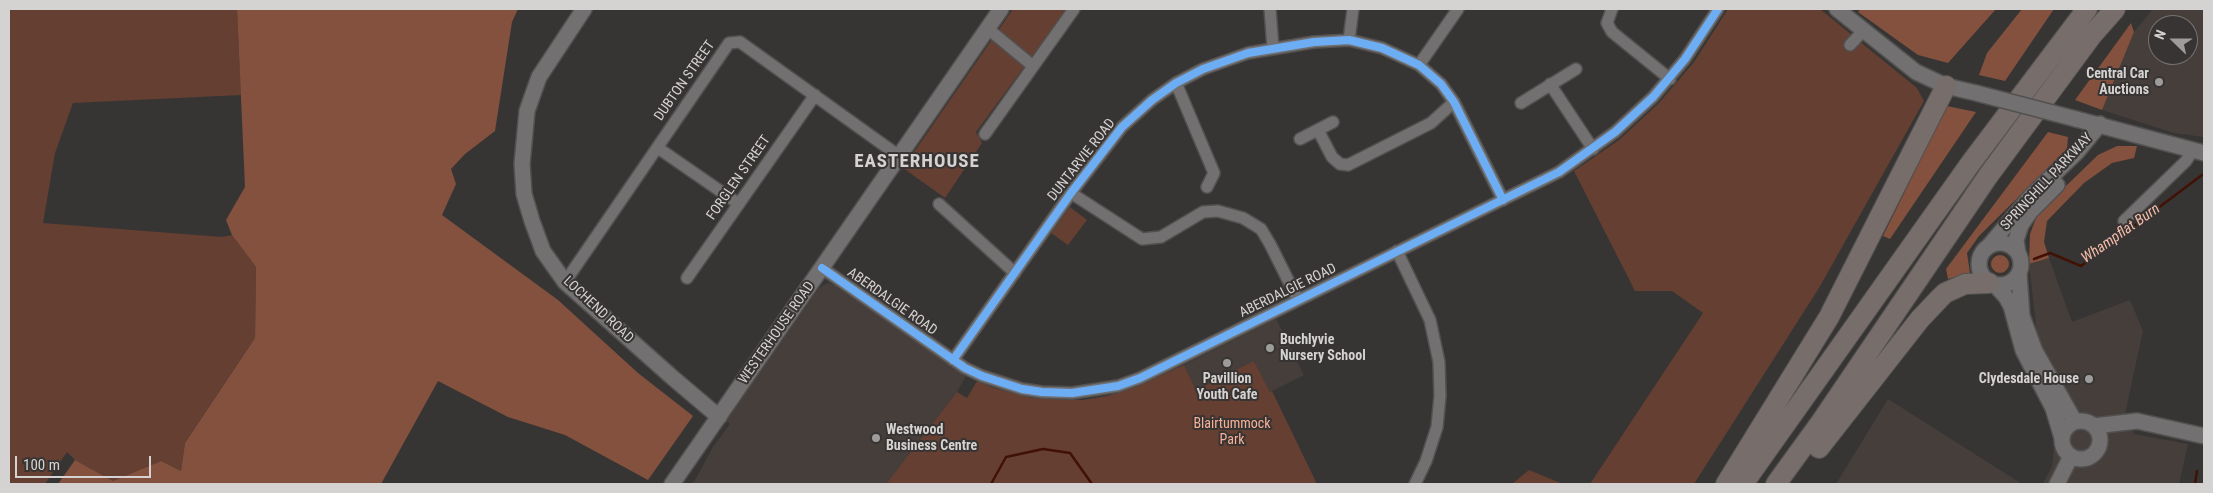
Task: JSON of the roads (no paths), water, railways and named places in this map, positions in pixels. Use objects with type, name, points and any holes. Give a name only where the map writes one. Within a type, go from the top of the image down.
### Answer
[{"type":"highway","points":[[1743,484],[1970,164],[2087,9]]},
{"type":"highway","points":[[1776,484],[1822,422],[1988,176],[2092,35],[2115,9]]},
{"type":"highway","points":[[1726,484],[1829,317],[1946,86]]},
{"type":"highway","points":[[1790,484],[1920,319],[1945,293],[1965,284],[1992,284]]},
{"type":"street","name":"LOCHEND ROAD","points":[[584,9],[539,77],[527,111],[522,164],[524,194],[532,221],[543,251],[566,282],[673,378],[719,416]]},
{"type":"street","name":"WESTERHOUSE ROAD","points":[[672,484],[1001,9]]},
{"type":"street","points":[[985,134],[1074,9]]},
{"type":"street","points":[[1270,9],[1273,48]]},
{"type":"street","points":[[1348,40],[1353,9]]},
{"type":"street","points":[[1419,65],[1458,9]]},
{"type":"street","points":[[1612,9],[1606,23],[1612,32],[1670,79]]},
{"type":"street","name":"ABERDALGIE ROAD","points":[[822,268],[953,360],[982,376],[1022,389],[1072,393],[1096,391],[1140,378],[1559,172],[1593,149],[1638,112],[1670,79],[1698,41],[1718,9]]},
{"type":"street","points":[[1837,9],[1916,72],[1946,86],[2100,124],[2198,151]]},
{"type":"street","points":[[987,28],[1033,66]]},
{"type":"street","points":[[1850,45],[1864,30]]},
{"type":"street","name":"DUNTARVIE ROAD","points":[[953,360],[1071,193],[1122,127],[1152,100],[1176,83],[1203,69],[1248,53],[1314,42],[1348,40],[1382,48],[1419,65],[1441,84],[1454,102],[1503,200]]},
{"type":"street","name":"DUBTON STREET","points":[[566,282],[729,43],[740,42],[899,156]]},
{"type":"street","points":[[1521,103],[1576,69]]},
{"type":"street","points":[[1176,83],[1214,173],[1208,187]]},
{"type":"street","points":[[1550,84],[1593,149]]},
{"type":"street","name":"FORGLEN STREET","points":[[688,278],[815,95]]},
{"type":"street","points":[[1318,130],[1332,157],[1340,164],[1348,165],[1431,124],[1454,102]]},
{"type":"street","points":[[1300,139],[1333,122]]},
{"type":"street","name":"SPRINGHILL PARKWAY","points":[[2062,438],[2053,408],[2023,350],[2011,306],[2006,297],[1983,278],[1978,265],[1979,258],[2025,203],[2077,152],[2100,124]]},
{"type":"street","name":"SPRINGHILL PARKWAY","points":[[2075,422],[2035,352],[2022,316],[2019,274],[2021,260],[2016,240],[2021,225],[2030,212],[2093,149],[2100,124]]},
{"type":"street","points":[[658,148],[739,204]]},
{"type":"street","points":[[2124,221],[2198,151]]},
{"type":"street","points":[[1071,193],[1142,239],[1161,237],[1203,212],[1218,211],[1243,218],[1261,229],[1298,300]]},
{"type":"street","points":[[939,204],[1015,273]]},
{"type":"street","name":"SPRINGHILL PARKWAY","points":[[1988,247],[1994,244],[2008,244],[2018,253]]},
{"type":"street","points":[[1398,251],[1428,314],[1439,362],[1440,396],[1436,427],[1426,461],[1415,484]]},
{"type":"street","points":[[1992,284],[2009,284],[2019,274]]},
{"type":"street","points":[[2085,421],[2094,426],[2100,437],[2098,448],[2089,457],[2083,459],[2072,456],[2064,448],[2062,438],[2066,428],[2075,422],[2085,421]]},
{"type":"street","points":[[2094,426],[2137,421],[2204,436]]},
{"type":"street","points":[[2057,484],[2072,456]]},
{"type":"waterway","name":"Whampflat Burn","points":[[2034,259],[2050,253],[2081,266],[2202,175]]},
{"type":"waterway","name":"Whampflat Burn","points":[[991,484],[1006,457],[1043,449],[1070,453],[1092,484]]},
{"type":"waterway","points":[[2195,484],[2197,471]]},
{"type":"place","name":"Central Car Auctions","points":[[2159,82]]},
{"type":"place","name":"Buchlyvie Nursery School","points":[[1270,348]]},
{"type":"place","name":"Pavillion Youth Cafe","points":[[1227,363]]},
{"type":"place","name":"Clydesdale House","points":[[2089,379]]},
{"type":"place","name":"Westwood Business Centre","points":[[876,438]]},
{"type":"district","name":"EASTERHOUSE","points":[[917,162]]},
{"type":"park label","name":"Blairtummock Park","points":[[1232,432]]}]
